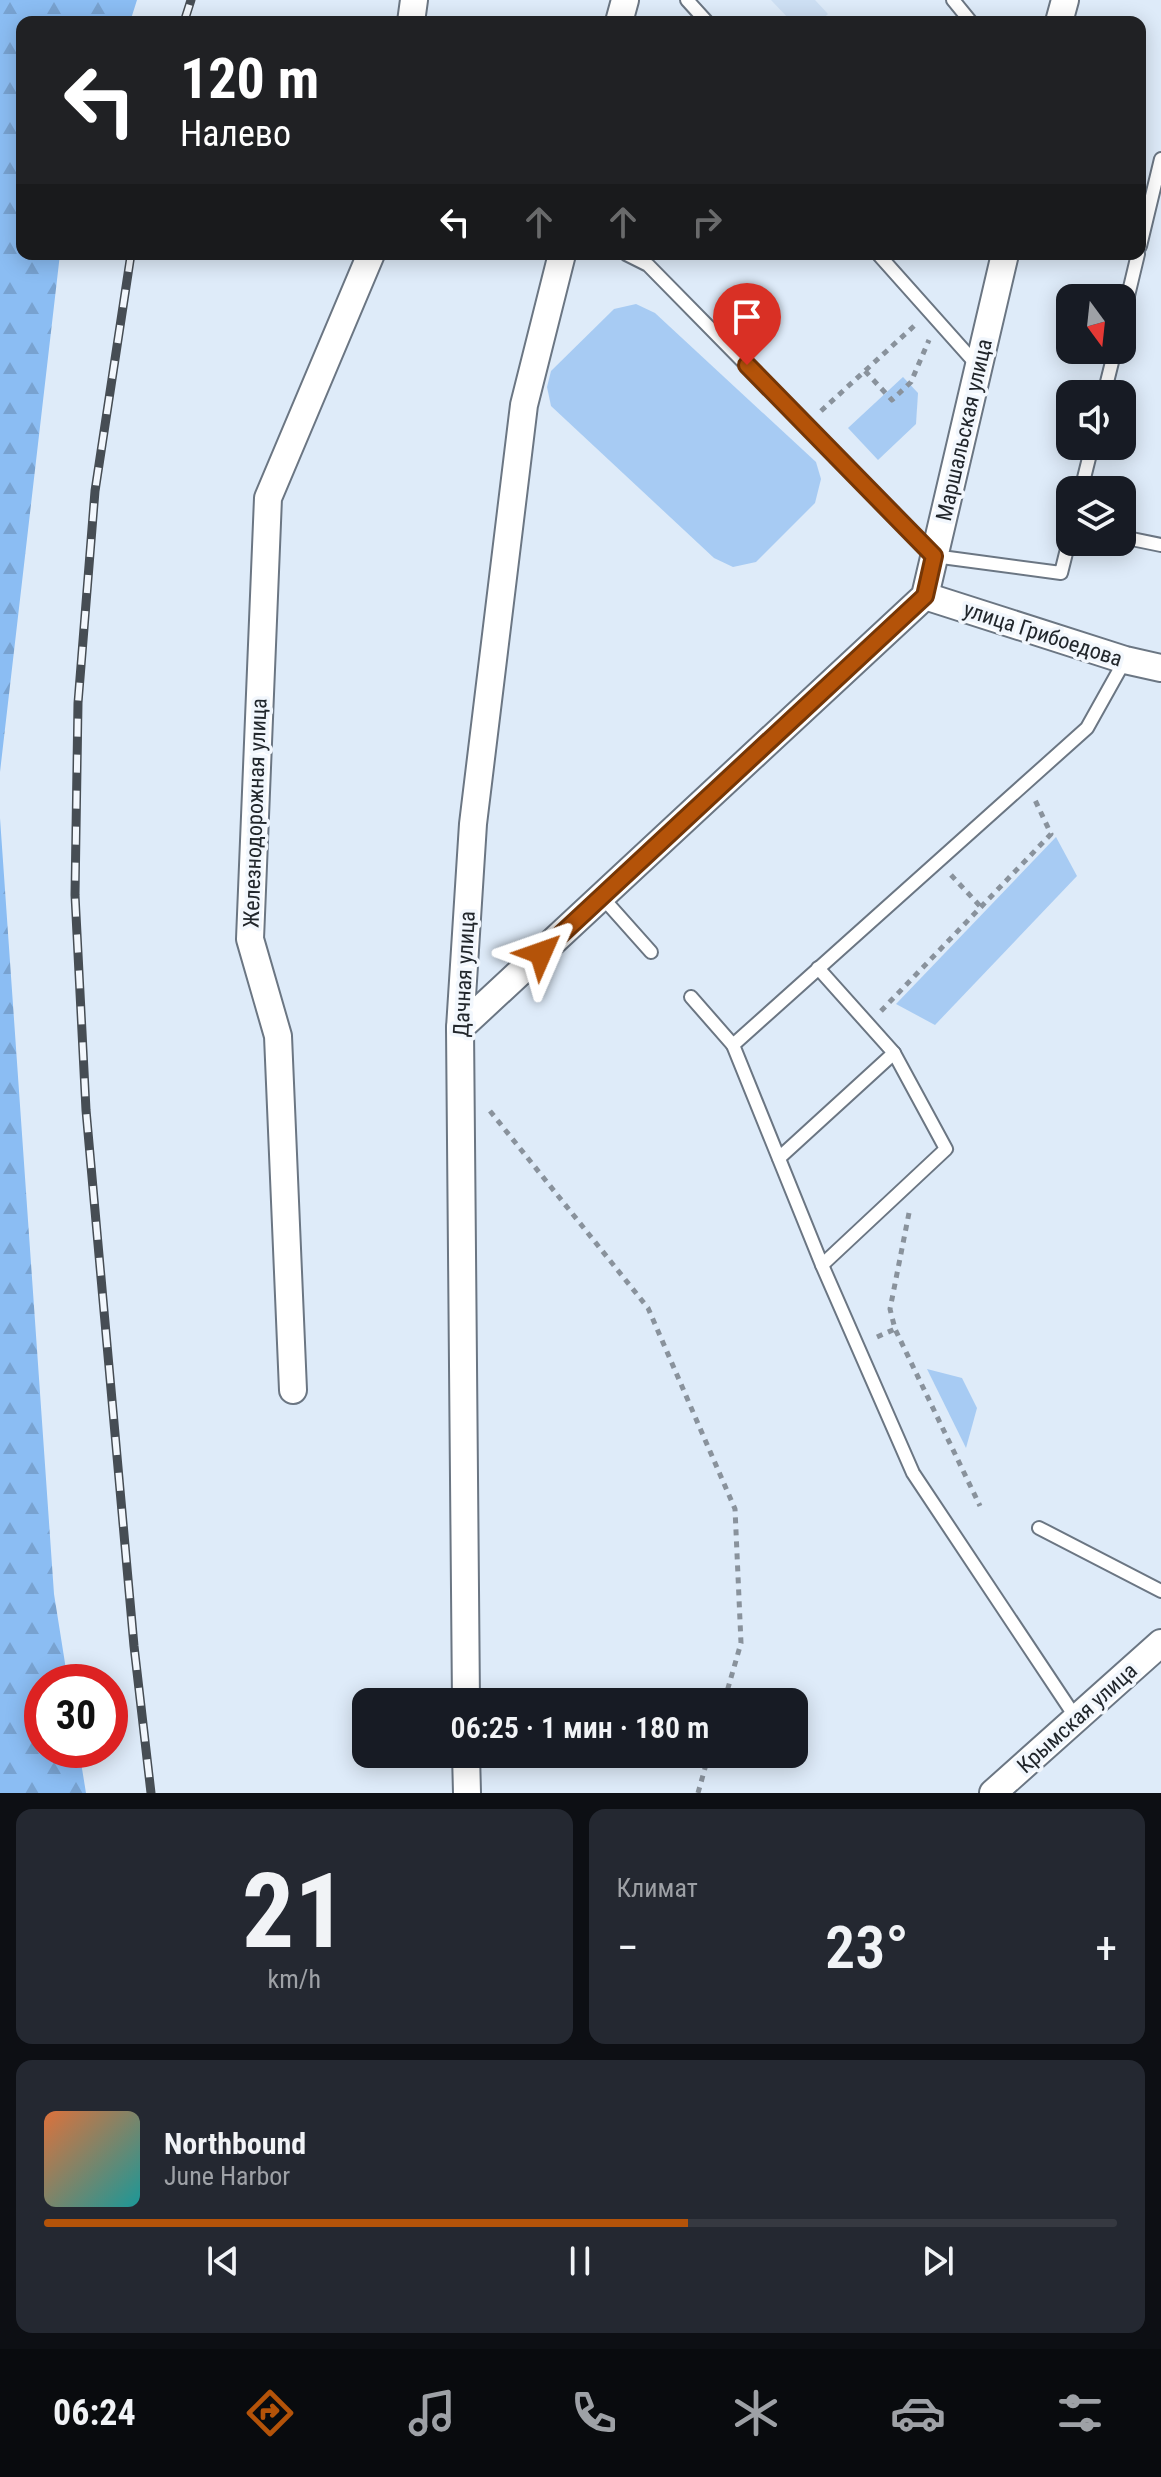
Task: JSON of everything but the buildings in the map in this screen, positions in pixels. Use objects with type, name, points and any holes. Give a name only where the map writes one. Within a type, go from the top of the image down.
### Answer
[{"type":"street","name":"Железнодорожная улица","points":[[293,1390],[278,1036],[250,939],[268,498],[368,260]]},
{"type":"street","name":"Дачная улица","points":[[466,1688],[460,1028],[473,824],[524,405],[560,260]]},
{"type":"street","name":"Маршальская улица","points":[[925,596],[1004,260]]},
{"type":"street","points":[[460,1028],[925,596]]},
{"type":"street","name":"улица Грибоедова","points":[[925,596],[1125,660],[1161,668]]},
{"type":"street","name":"Крымская улица","points":[[993,1793],[1161,1643]]},
{"type":"street","points":[[466,1768],[467,1793]]},
{"type":"lane","points":[[687,0],[702,16]]},
{"type":"lane","points":[[953,0],[966,16]]},
{"type":"lane","points":[[1146,227],[1157,191],[1161,159]]},
{"type":"lane","points":[[638,260],[648,265],[934,556],[1061,573],[1065,556]]},
{"type":"lane","points":[[883,260],[979,367]]},
{"type":"lane","points":[[1131,284],[1137,260]]},
{"type":"lane","points":[[1136,540],[1161,545]]},
{"type":"lane","points":[[733,1045],[1087,728],[1125,660]]},
{"type":"lane","points":[[602,897],[651,952]]},
{"type":"lane","points":[[818,968],[894,1053],[946,1149],[822,1265]]},
{"type":"lane","points":[[691,997],[733,1045],[822,1265],[913,1473],[1076,1718]]},
{"type":"lane","points":[[779,1158],[894,1053]]},
{"type":"lane","points":[[1039,1528],[1161,1591]]},
{"type":"path","points":[[865,371],[892,400],[911,382],[933,316]]},
{"type":"path","points":[[806,425],[865,371],[933,316]]},
{"type":"path","points":[[868,1024],[1051,834],[1027,781]]},
{"type":"path","points":[[938,861],[980,906]]},
{"type":"path","points":[[461,1075],[648,1308],[735,1509],[741,1643],[728,1688]]},
{"type":"path","points":[[917,1177],[890,1309],[895,1329],[980,1506]]},
{"type":"path","points":[[698,1793],[705,1768]]},
{"type":"shaded area","points":[[771,0],[815,0],[828,14],[826,16],[786,16]]},
{"type":"shaded area","points":[[636,304],[655,313],[816,462],[821,479],[815,503],[756,562],[733,567],[714,558],[551,406],[547,387],[551,371],[614,309]]},
{"type":"shaded area","points":[[903,377],[918,393],[916,424],[878,460],[848,428]]},
{"type":"shaded area","points":[[1056,837],[1077,876],[935,1025],[896,1004]]},
{"type":"shaded area","points":[[927,1369],[962,1378],[977,1408],[966,1448]]},
{"type":"green space","points":[[0,0],[137,0],[132,16],[16,16],[16,260],[59,260],[0,772]]},
{"type":"green space","points":[[0,818],[54,1594],[65,1664],[24,1664],[24,1768],[82,1768],[86,1793],[0,1793]]},
{"type":"railway","points":[[186,16],[191,0]]},
{"type":"railway","points":[[130,260],[95,491],[78,703],[75,895],[86,1110],[134,1646],[151,1793]]},
{"type":"route","points":[[541,953],[925,596],[934,556],[747,365]]}]
